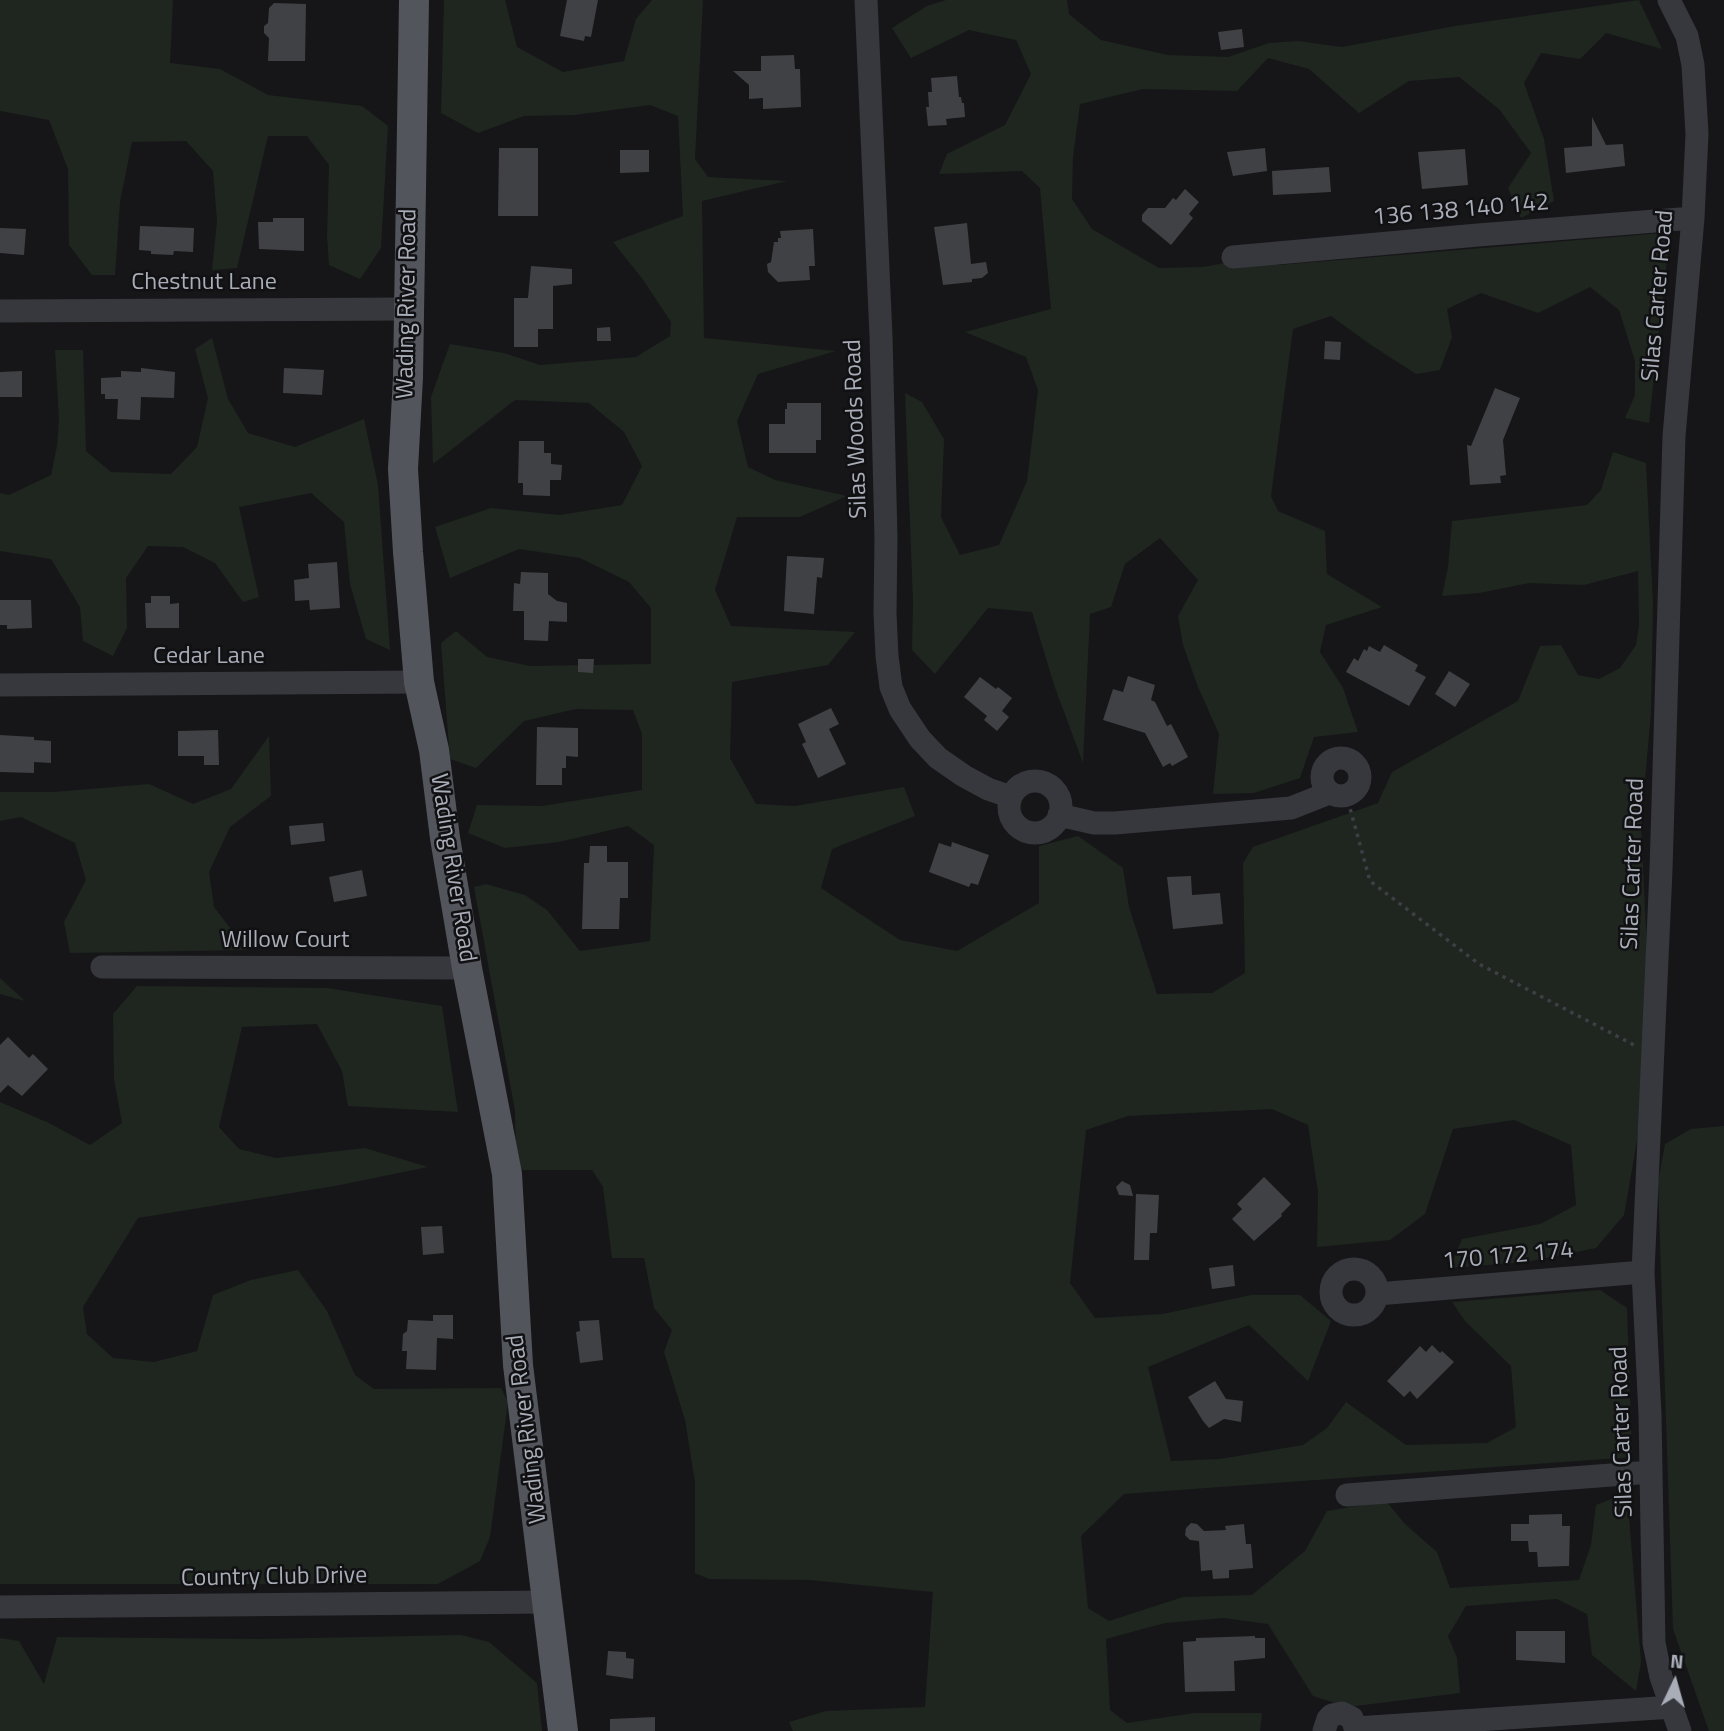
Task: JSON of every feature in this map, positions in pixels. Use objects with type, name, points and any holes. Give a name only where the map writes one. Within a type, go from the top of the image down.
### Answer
[{"type":"main road","name":"Wading River Road","points":[[414,0],[408,377],[403,469],[419,682],[434,750],[445,838],[467,968],[507,1174],[518,1365],[563,1731]]},
{"type":"street","name":"Silas Woods Road","points":[[866,0],[881,336],[885,613],[891,687],[920,739],[938,758],[976,782],[1011,797]]},
{"type":"street","name":"Silas Carter Road","points":[[1669,0],[1687,36],[1693,65],[1697,134],[1693,218],[1674,436],[1661,870],[1643,1272],[1654,1643],[1661,1677],[1680,1731]]},
{"type":"street","name":"136 138 140 142","points":[[1233,257],[1693,218]]},
{"type":"street","name":"Chestnut Lane","points":[[0,311],[409,309]]},
{"type":"street","name":"Cedar Lane","points":[[0,685],[419,682]]},
{"type":"street","points":[[1030,782],[1047,784],[1059,796],[1059,815],[1052,827],[1044,831],[1027,832],[1020,828],[1010,814],[1011,797],[1016,790],[1030,782]]},
{"type":"street","points":[[1059,815],[1094,823],[1115,823],[1291,808],[1338,794]]},
{"type":"street","name":"Willow Court","points":[[102,967],[467,968]]},
{"type":"street","name":"170 172 174","points":[[1377,1294],[1643,1272]]},
{"type":"street","points":[[1347,1495],[1651,1472]]},
{"type":"street","name":"Country Club Drive","points":[[0,1607],[549,1602]]},
{"type":"street","points":[[1324,1731],[1328,1719],[1337,1713],[1348,1715],[1355,1722],[1356,1729],[1673,1707]]},
{"type":"path","points":[[1338,794],[1370,881],[1479,964],[1652,1055]]},
{"type":"shaded area","points":[[0,0],[173,0],[170,63],[220,69],[268,95],[362,106],[388,126],[381,248],[360,279],[329,265],[329,165],[307,136],[268,136],[237,268],[212,270],[217,221],[213,171],[186,141],[132,142],[120,202],[115,275],[92,275],[69,245],[68,169],[49,120],[0,111]]},
{"type":"shaded area","points":[[444,0],[505,0],[517,47],[563,72],[624,61],[636,19],[652,0],[703,0],[695,159],[708,177],[787,181],[702,201],[704,338],[836,351],[758,374],[737,421],[748,467],[775,480],[847,496],[800,517],[737,517],[715,590],[731,626],[855,632],[828,665],[732,682],[730,758],[756,804],[795,806],[904,787],[915,816],[832,849],[821,888],[900,940],[957,951],[1039,903],[1039,846],[1078,836],[1123,868],[1129,907],[1157,994],[1212,993],[1245,973],[1243,863],[1253,847],[1378,803],[1392,772],[1518,701],[1540,646],[1561,645],[1578,675],[1599,679],[1620,668],[1636,645],[1639,625],[1638,571],[1584,585],[1529,583],[1479,593],[1442,596],[1448,567],[1452,521],[1587,505],[1601,490],[1613,452],[1646,463],[1653,603],[1651,712],[1641,826],[1652,1055],[1624,1215],[1596,1248],[1526,1262],[1450,1268],[1462,1239],[1540,1224],[1576,1205],[1571,1145],[1514,1120],[1453,1129],[1425,1214],[1390,1240],[1317,1247],[1318,1192],[1308,1125],[1272,1109],[1128,1116],[1086,1130],[1070,1283],[1095,1318],[1163,1314],[1251,1295],[1300,1295],[1331,1321],[1308,1381],[1249,1325],[1148,1367],[1171,1461],[1220,1459],[1303,1445],[1327,1428],[1346,1402],[1406,1445],[1487,1443],[1516,1427],[1511,1366],[1465,1321],[1452,1302],[1600,1290],[1627,1308],[1632,1457],[1124,1494],[1081,1536],[1088,1608],[1109,1621],[1183,1597],[1252,1595],[1305,1551],[1327,1511],[1386,1501],[1405,1524],[1437,1552],[1450,1588],[1579,1580],[1591,1545],[1596,1505],[1627,1493],[1641,1662],[1636,1691],[1592,1655],[1587,1614],[1557,1599],[1466,1606],[1448,1636],[1457,1658],[1460,1693],[1348,1707],[1313,1696],[1268,1624],[1224,1618],[1165,1623],[1106,1639],[1110,1710],[1127,1723],[1194,1713],[1262,1713],[1260,1731],[793,1731],[789,1722],[826,1711],[925,1707],[933,1592],[809,1580],[709,1579],[695,1573],[695,1482],[685,1420],[664,1352],[672,1330],[654,1308],[644,1258],[612,1258],[603,1187],[592,1170],[523,1170],[516,1164],[515,1111],[474,887],[486,884],[525,895],[547,910],[580,951],[650,941],[654,845],[628,826],[559,842],[505,848],[468,833],[477,805],[542,806],[642,790],[642,734],[633,710],[576,709],[524,721],[476,768],[450,759],[441,643],[456,631],[487,657],[530,666],[651,664],[651,608],[629,582],[580,558],[519,549],[450,578],[435,527],[491,508],[560,515],[622,505],[642,466],[624,432],[589,403],[515,400],[433,464],[431,397],[450,344],[504,353],[540,365],[636,357],[670,336],[671,322],[644,281],[613,242],[683,216],[678,116],[650,105],[575,115],[524,116],[478,133],[441,113]]},
{"type":"shaded area","points":[[946,0],[1067,0],[1069,14],[1101,40],[1168,55],[1228,57],[1269,43],[1298,41],[1342,47],[1455,26],[1639,0],[1662,49],[1606,33],[1580,59],[1541,53],[1524,83],[1544,139],[1554,201],[1521,218],[1508,188],[1531,153],[1499,109],[1459,77],[1409,81],[1359,113],[1309,69],[1268,58],[1237,91],[1143,89],[1080,104],[1073,157],[1072,199],[1092,229],[1159,268],[1203,267],[1258,257],[1279,265],[1663,233],[1668,251],[1649,423],[1625,418],[1635,395],[1635,361],[1619,310],[1590,287],[1538,313],[1481,293],[1447,309],[1452,337],[1440,370],[1416,374],[1331,316],[1293,329],[1271,496],[1278,511],[1325,531],[1327,574],[1382,607],[1326,625],[1320,652],[1343,688],[1358,732],[1314,737],[1300,778],[1254,793],[1213,794],[1219,734],[1183,645],[1178,616],[1198,580],[1160,538],[1125,564],[1111,607],[1090,614],[1083,763],[1054,685],[1032,612],[988,608],[935,674],[912,650],[913,601],[905,393],[922,402],[944,439],[941,517],[960,555],[999,545],[1027,481],[1038,390],[1026,357],[965,332],[1051,309],[1040,188],[1022,171],[939,174],[947,154],[1005,125],[1031,74],[1016,40],[969,30],[911,58],[892,28],[927,6]]},
{"type":"shaded area","points":[[212,338],[228,399],[248,433],[295,447],[364,419],[378,485],[390,650],[366,639],[350,584],[344,522],[311,493],[239,507],[259,597],[243,602],[215,563],[183,547],[148,546],[126,578],[127,628],[113,656],[83,641],[80,607],[51,559],[0,551],[0,493],[9,495],[51,475],[59,419],[55,350],[83,350],[86,451],[111,472],[171,474],[197,447],[208,398],[195,349]]},
{"type":"shaded area","points":[[269,736],[271,796],[230,827],[209,872],[214,907],[247,950],[70,953],[64,922],[86,880],[75,843],[21,817],[0,821],[0,792],[54,792],[149,784],[193,804],[231,789]]},
{"type":"shaded area","points":[[0,978],[25,1001],[0,994]]},
{"type":"shaded area","points":[[137,986],[327,988],[442,1006],[458,1112],[348,1106],[342,1071],[317,1024],[242,1027],[219,1127],[239,1149],[276,1158],[365,1148],[428,1167],[335,1186],[138,1218],[83,1307],[87,1334],[113,1358],[154,1362],[197,1351],[213,1295],[251,1280],[298,1270],[327,1311],[355,1375],[374,1389],[501,1388],[508,1402],[490,1537],[480,1561],[438,1584],[0,1584],[0,1102],[49,1123],[90,1145],[122,1123],[114,1079],[113,1014]]},
{"type":"shaded area","points":[[1724,1126],[1724,1731],[1709,1731],[1673,1629],[1658,1182],[1665,1144],[1691,1129]]},
{"type":"shaded area","points":[[461,1635],[489,1642],[537,1683],[542,1731],[0,1731],[0,1638],[19,1641],[44,1684],[57,1637],[261,1639]]},
{"type":"building","points":[[567,0],[598,0],[591,37],[585,36],[584,41],[560,36]]},
{"type":"building","points":[[274,3],[306,4],[305,61],[268,61],[269,38],[264,33],[264,26],[268,23],[269,8]]},
{"type":"building","points":[[1242,29],[1244,47],[1221,50],[1218,32]]},
{"type":"building","points":[[794,55],[795,69],[800,69],[801,107],[763,109],[763,98],[749,99],[749,85],[733,71],[761,71],[761,56]]},
{"type":"building","points":[[957,76],[965,117],[946,119],[947,125],[928,126],[926,107],[929,107],[928,92],[932,92],[931,78]]},
{"type":"building","points":[[1592,117],[1606,145],[1623,144],[1625,166],[1566,173],[1564,148],[1592,146]]},
{"type":"building","points":[[499,148],[538,148],[538,216],[498,216]]},
{"type":"building","points":[[1265,148],[1267,171],[1233,176],[1227,152]]},
{"type":"building","points":[[1465,149],[1468,185],[1422,189],[1418,152]]},
{"type":"building","points":[[620,150],[649,150],[649,172],[620,173]]},
{"type":"building","points":[[1329,167],[1331,192],[1273,195],[1272,171]]},
{"type":"building","points":[[1185,189],[1199,202],[1189,214],[1193,218],[1171,245],[1142,221],[1142,215],[1148,208],[1165,208]]},
{"type":"building","points":[[273,218],[304,218],[304,251],[259,249],[258,222],[273,222]]},
{"type":"building","points":[[967,223],[971,264],[986,262],[988,273],[982,278],[972,279],[972,282],[943,285],[934,227]]},
{"type":"building","points":[[140,226],[194,228],[193,252],[174,251],[173,255],[151,254],[151,251],[139,250]]},
{"type":"building","points":[[0,228],[26,229],[24,255],[0,253]]},
{"type":"building","points":[[813,229],[815,266],[809,266],[810,280],[778,282],[768,272],[767,264],[771,262],[774,242],[781,238],[780,231]]},
{"type":"building","points":[[531,266],[572,269],[572,284],[553,286],[553,329],[538,329],[538,347],[514,347],[514,298],[528,298]]},
{"type":"building","points":[[610,327],[611,341],[597,341],[597,328]]},
{"type":"building","points":[[1325,341],[1341,342],[1340,360],[1324,359]]},
{"type":"building","points":[[141,368],[175,372],[174,398],[141,397],[140,420],[117,419],[118,399],[105,399],[105,394],[101,394],[101,378],[121,377],[121,371],[141,372]]},
{"type":"building","points":[[284,368],[324,370],[322,395],[283,393]]},
{"type":"building","points":[[22,371],[22,397],[0,397],[0,372]]},
{"type":"building","points":[[1495,388],[1520,398],[1503,440],[1506,475],[1500,476],[1501,483],[1470,485],[1467,445],[1471,446]]},
{"type":"building","points":[[787,403],[821,403],[821,440],[816,440],[816,453],[769,453],[769,424],[785,424]]},
{"type":"building","points":[[519,441],[544,441],[544,453],[551,453],[551,464],[562,465],[561,480],[550,480],[550,496],[523,495],[523,483],[518,483]]},
{"type":"building","points":[[787,556],[824,558],[822,578],[817,577],[814,614],[784,611]]},
{"type":"building","points":[[337,562],[340,608],[310,610],[309,600],[295,601],[294,580],[309,578],[308,564]]},
{"type":"building","points":[[521,572],[548,573],[548,594],[557,601],[567,603],[567,622],[549,621],[548,641],[524,640],[524,611],[513,611],[514,583],[520,584]]},
{"type":"building","points":[[151,596],[170,596],[170,604],[179,603],[179,628],[146,628],[145,603],[151,603]]},
{"type":"building","points":[[0,600],[31,600],[32,628],[7,629],[7,625],[0,625]]},
{"type":"building","points":[[1384,645],[1418,665],[1415,671],[1426,677],[1409,706],[1346,672],[1354,658],[1358,661],[1364,649],[1367,651],[1369,646],[1380,652]]},
{"type":"building","points":[[578,659],[594,659],[593,673],[578,672]]},
{"type":"building","points":[[1449,671],[1470,684],[1455,707],[1435,694]]},
{"type":"building","points":[[1128,676],[1155,685],[1151,700],[1155,702],[1167,726],[1171,724],[1188,757],[1172,766],[1170,763],[1163,767],[1145,733],[1103,720],[1113,689],[1123,692]]},
{"type":"building","points":[[980,677],[1012,698],[1002,711],[1009,717],[997,731],[984,720],[987,716],[964,697]]},
{"type":"building","points":[[831,708],[839,724],[829,729],[846,764],[818,778],[802,744],[806,742],[798,724]]},
{"type":"building","points":[[537,727],[578,728],[578,757],[566,756],[566,768],[562,768],[562,785],[536,785]]},
{"type":"building","points":[[218,730],[219,765],[204,765],[204,756],[178,756],[178,731]]},
{"type":"building","points":[[0,735],[51,741],[51,763],[34,762],[34,773],[0,772]]},
{"type":"building","points":[[323,823],[325,841],[291,845],[289,826]]},
{"type":"building","points":[[952,842],[989,855],[978,885],[971,883],[969,887],[929,872],[939,843],[951,847]]},
{"type":"building","points":[[590,846],[607,846],[607,862],[628,862],[628,898],[620,898],[619,929],[582,929],[584,863],[589,863]]},
{"type":"building","points":[[362,870],[367,896],[334,902],[329,877]]},
{"type":"building","points":[[1191,876],[1192,895],[1220,893],[1223,924],[1173,929],[1167,877]]},
{"type":"building","points":[[8,1037],[29,1058],[33,1054],[48,1069],[22,1096],[8,1085],[0,1093],[0,1045]]},
{"type":"building","points":[[1264,1177],[1291,1204],[1282,1216],[1254,1241],[1232,1219],[1242,1209],[1237,1204]]},
{"type":"building","points":[[1122,1181],[1130,1185],[1133,1196],[1119,1195],[1116,1187]]},
{"type":"building","points":[[1136,1194],[1159,1195],[1157,1233],[1150,1233],[1149,1260],[1134,1260]]},
{"type":"building","points":[[442,1226],[444,1253],[423,1255],[421,1227]]},
{"type":"building","points":[[1233,1265],[1235,1286],[1212,1289],[1209,1268]]},
{"type":"building","points":[[433,1315],[453,1315],[453,1339],[437,1338],[436,1370],[406,1369],[407,1351],[402,1351],[403,1334],[407,1331],[408,1320],[433,1321]]},
{"type":"building","points":[[599,1320],[603,1360],[580,1363],[576,1332],[580,1331],[579,1321]]},
{"type":"building","points":[[1432,1345],[1454,1362],[1417,1399],[1410,1391],[1404,1397],[1387,1381],[1420,1346],[1426,1352]]},
{"type":"building","points":[[1215,1381],[1226,1399],[1243,1401],[1241,1422],[1224,1419],[1209,1428],[1203,1421],[1188,1397]]},
{"type":"building","points":[[1562,1514],[1562,1526],[1570,1526],[1569,1566],[1538,1567],[1537,1552],[1529,1552],[1528,1541],[1511,1541],[1511,1524],[1529,1524],[1529,1515]]},
{"type":"building","points":[[1191,1523],[1197,1524],[1204,1531],[1226,1530],[1225,1526],[1244,1524],[1246,1544],[1251,1544],[1253,1568],[1229,1570],[1229,1578],[1213,1579],[1212,1570],[1201,1571],[1199,1541],[1190,1540],[1185,1535],[1186,1528]]},
{"type":"building","points":[[1516,1631],[1565,1631],[1565,1663],[1516,1660]]},
{"type":"building","points":[[1196,1638],[1265,1638],[1265,1658],[1234,1661],[1235,1691],[1185,1692],[1183,1642],[1196,1641]]},
{"type":"building","points":[[608,1651],[626,1652],[626,1658],[634,1659],[633,1679],[606,1675]]},
{"type":"building","points":[[655,1717],[655,1731],[610,1731],[610,1719]]}]
